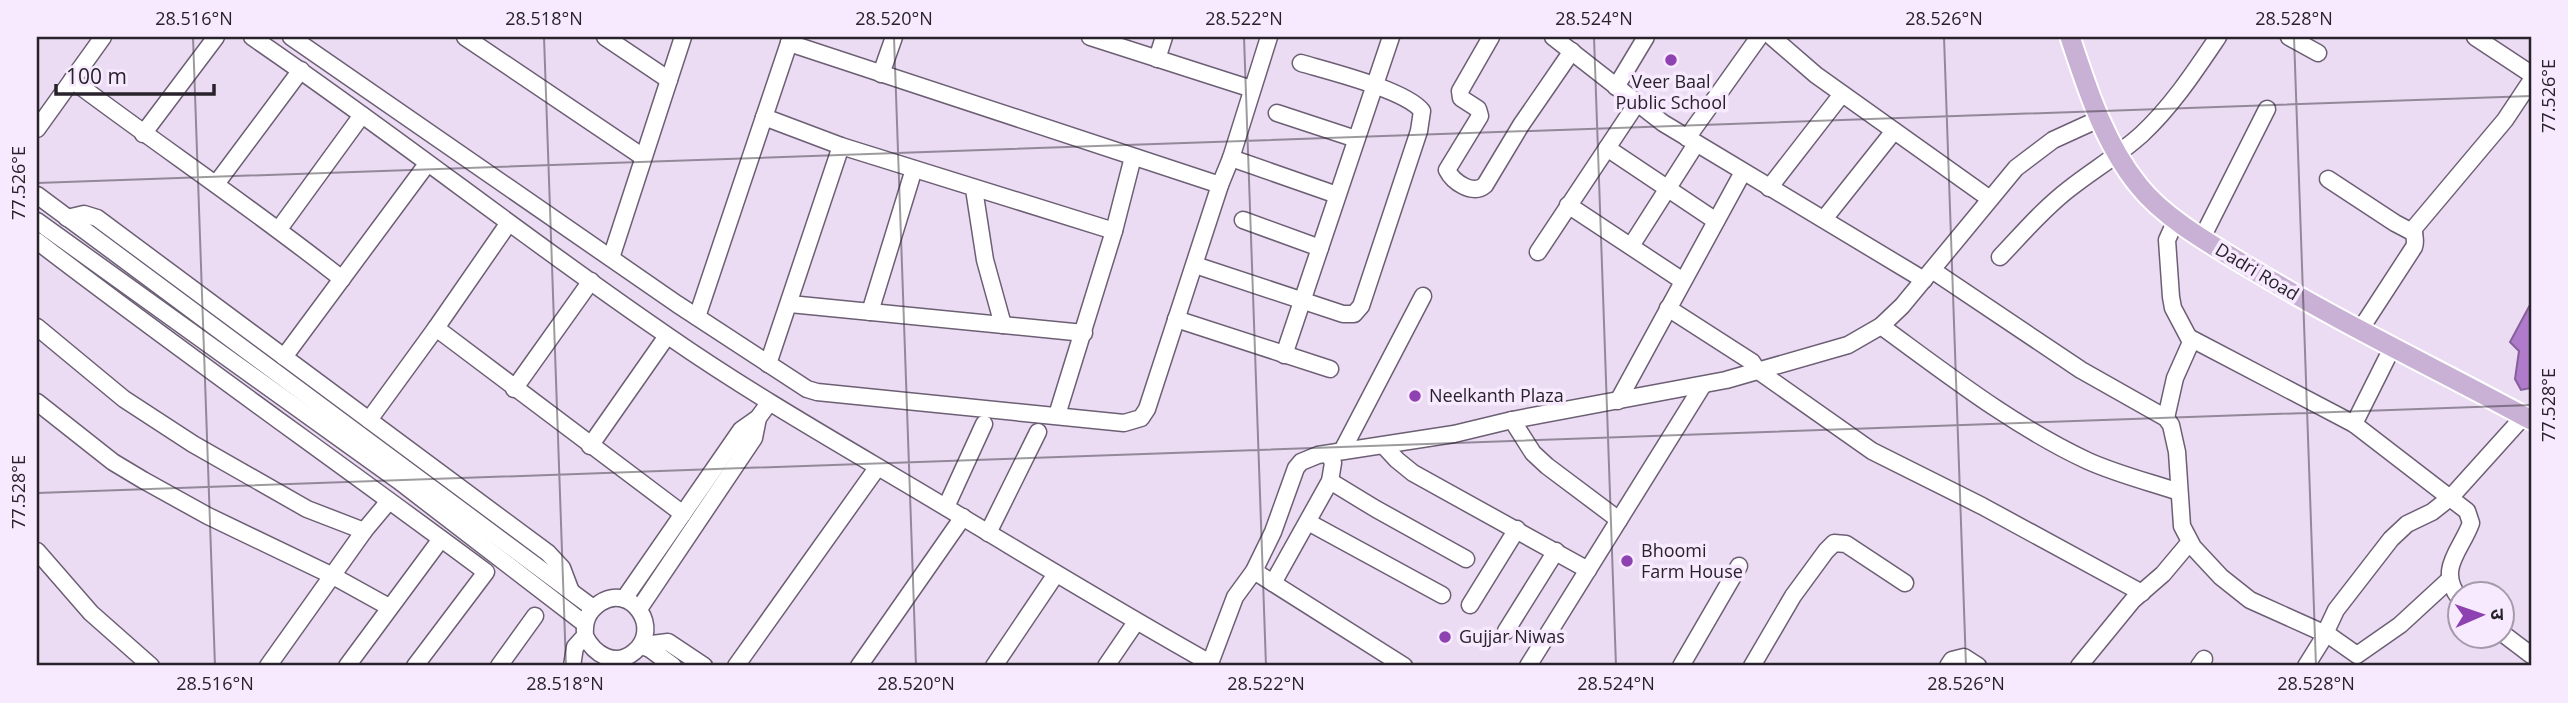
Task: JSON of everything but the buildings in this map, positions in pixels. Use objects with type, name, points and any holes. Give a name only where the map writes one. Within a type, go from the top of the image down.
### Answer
[{"type":"main road","name":"Dadri Road","points":[[2070,37],[2099,119],[2119,154],[2139,187],[2176,220],[2308,303],[2527,418]]},
{"type":"street","points":[[37,129],[72,80],[94,37]]},
{"type":"street","points":[[37,114],[94,37]]},
{"type":"street","points":[[143,134],[216,37]]},
{"type":"street","points":[[252,37],[301,70],[508,224],[667,336],[769,403],[1209,665],[1234,597],[1254,571],[1273,532],[1296,468],[1308,459],[1454,434],[1512,420],[1703,385],[1848,345],[1881,326],[1928,275],[2016,168],[2032,154],[2064,134],[2099,119]]},
{"type":"street","points":[[465,37],[643,157]]},
{"type":"street","points":[[605,37],[669,80]]},
{"type":"street","points":[[611,258],[683,37]]},
{"type":"street","points":[[881,74],[894,37]]},
{"type":"street","points":[[1090,37],[1252,89]]},
{"type":"street","points":[[1157,59],[1164,37]]},
{"type":"street","points":[[294,38],[795,383],[817,392],[1124,423],[1141,418],[1147,409],[1269,37]]},
{"type":"street","points":[[1284,355],[1391,37]]},
{"type":"street","points":[[1492,37],[1460,95],[1466,103],[1481,112],[1480,116],[1447,170],[1452,177],[1473,190],[1485,185],[1521,125],[1572,51]]},
{"type":"street","points":[[1553,37],[1637,103],[1692,141],[1769,188],[1928,275],[2081,370],[2166,418],[2171,425],[2176,444],[2182,526],[2189,542],[2221,577],[2250,600],[2325,634],[2355,654],[2361,654],[2400,625],[2450,579],[2454,554],[2471,523],[2467,511],[2354,424],[2190,338],[2176,314],[2171,297],[2167,240],[2176,220]]},
{"type":"street","points":[[1616,87],[1646,37]]},
{"type":"street","points":[[1631,246],[1668,189],[1692,141],[1759,37]]},
{"type":"street","points":[[1772,37],[1842,94],[1990,199]]},
{"type":"street","points":[[2000,257],[2044,209],[2119,154],[2158,118],[2218,37]]},
{"type":"street","points":[[2289,37],[2318,54]]},
{"type":"street","points":[[2475,37],[2531,74]]},
{"type":"street","points":[[697,317],[790,40],[881,74],[1220,185]]},
{"type":"street","points":[[1195,265],[1303,303],[1343,314],[1358,312],[1419,131],[1422,111],[1418,105],[1374,86],[1301,63]]},
{"type":"street","points":[[216,184],[301,70]]},
{"type":"street","points":[[72,80],[143,134],[279,229],[342,279]]},
{"type":"street","points":[[2360,330],[2414,247],[2415,227],[2505,120],[2531,81]]},
{"type":"street","points":[[1769,188],[1842,94]]},
{"type":"street","points":[[1538,251],[1637,103]]},
{"type":"street","points":[[2202,238],[2267,109]]},
{"type":"street","points":[[1277,113],[1356,139]]},
{"type":"street","points":[[279,229],[362,115]]},
{"type":"street","points":[[764,117],[841,146],[1114,231]]},
{"type":"street","points":[[1824,219],[1894,131]]},
{"type":"street","points":[[768,364],[841,146]]},
{"type":"street","points":[[1606,148],[1716,222]]},
{"type":"street","points":[[1057,415],[1084,333],[1133,157]]},
{"type":"street","points":[[1231,158],[1337,195]]},
{"type":"street","points":[[284,357],[427,164]]},
{"type":"street","points":[[870,312],[914,169]]},
{"type":"street","points":[[1618,401],[1743,172]]},
{"type":"street","points":[[2328,179],[2414,233]]},
{"type":"street","points":[[974,189],[985,260],[1003,325]]},
{"type":"street","points":[[37,195],[593,608]]},
{"type":"street","points":[[1568,205],[1683,281]]},
{"type":"street","points":[[67,218],[85,214],[97,218],[548,553],[562,568],[570,589]]},
{"type":"street","points":[[1242,220],[1320,248]]},
{"type":"street","points":[[37,221],[399,481],[585,630],[596,652],[604,657],[624,658],[641,648],[668,642],[704,666]]},
{"type":"street","points":[[369,420],[508,224]]},
{"type":"street","points":[[37,241],[162,337],[486,572],[415,666]]},
{"type":"street","points":[[514,389],[591,281]]},
{"type":"street","points":[[1273,583],[1330,481],[1336,453],[1423,296]]},
{"type":"street","points":[[790,304],[1084,333]]},
{"type":"street","points":[[1668,308],[1752,362],[1757,370],[1872,451],[1982,506],[2142,593]]},
{"type":"street","points":[[1176,318],[1330,369]]},
{"type":"street","points":[[1881,326],[1987,403],[2055,444],[2112,470],[2179,492]]},
{"type":"street","points":[[37,327],[124,399],[193,444],[307,509],[364,531]]},
{"type":"street","points":[[436,328],[683,514]]},
{"type":"street","points":[[590,446],[667,336]]},
{"type":"street","points":[[2166,418],[2171,389],[2190,338]]},
{"type":"street","points":[[2354,424],[2393,346]]},
{"type":"street","points":[[1528,666],[1703,385]]},
{"type":"street","points":[[37,402],[113,462],[143,480],[208,516],[333,576],[389,607]]},
{"type":"street","points":[[624,599],[740,430],[758,418],[769,403]]},
{"type":"street","points":[[639,609],[754,438],[758,418]]},
{"type":"street","points":[[2306,666],[2336,610],[2399,531],[2432,512],[2451,497],[2527,418]]},
{"type":"street","points":[[1512,420],[1533,453],[1619,520]]},
{"type":"street","points":[[946,507],[984,424]]},
{"type":"street","points":[[988,533],[1038,432]]},
{"type":"street","points":[[1384,446],[1413,473],[1588,570]]},
{"type":"street","points":[[736,666],[877,468]]},
{"type":"street","points":[[1330,481],[1466,559]]},
{"type":"street","points":[[268,666],[364,531],[389,501]]},
{"type":"street","points":[[862,665],[963,517]]},
{"type":"street","points":[[1308,522],[1442,595]]},
{"type":"street","points":[[1470,605],[1517,529]]},
{"type":"street","points":[[347,666],[441,539]]},
{"type":"street","points":[[2079,666],[2133,600],[2163,574],[2189,542]]},
{"type":"street","points":[[1759,664],[1793,596],[1834,543],[1846,544],[1905,583]]},
{"type":"street","points":[[37,551],[91,613],[151,666]]},
{"type":"street","points":[[1506,631],[1556,551]]},
{"type":"street","points":[[1681,666],[1739,566]]},
{"type":"street","points":[[1254,571],[1404,666]]},
{"type":"street","points":[[993,666],[1055,574]]},
{"type":"street","points":[[572,666],[575,647],[593,608],[607,598],[624,599],[639,609],[645,620],[641,648],[645,666]]},
{"type":"street","points":[[499,666],[535,616]]},
{"type":"street","points":[[1106,666],[1136,622]]},
{"type":"street","points":[[2516,644],[2531,655]]},
{"type":"street","points":[[641,648],[673,666]]},
{"type":"street","points":[[579,666],[596,652]]},
{"type":"street","points":[[1948,666],[1952,660],[1964,656],[1978,666]]},
{"type":"shaded area","points":[[2531,303],[2531,388],[2521,390],[2515,379],[2519,351],[2510,342]]},
{"type":"place","name":"Veer Baal Public School","points":[[1671,60]]},
{"type":"place","name":"Neelkanth Plaza","points":[[1415,396]]},
{"type":"place","name":"Bhoomi Farm House","points":[[1627,561]]},
{"type":"place","name":"Gujjar Niwas","points":[[1445,637]]}]
